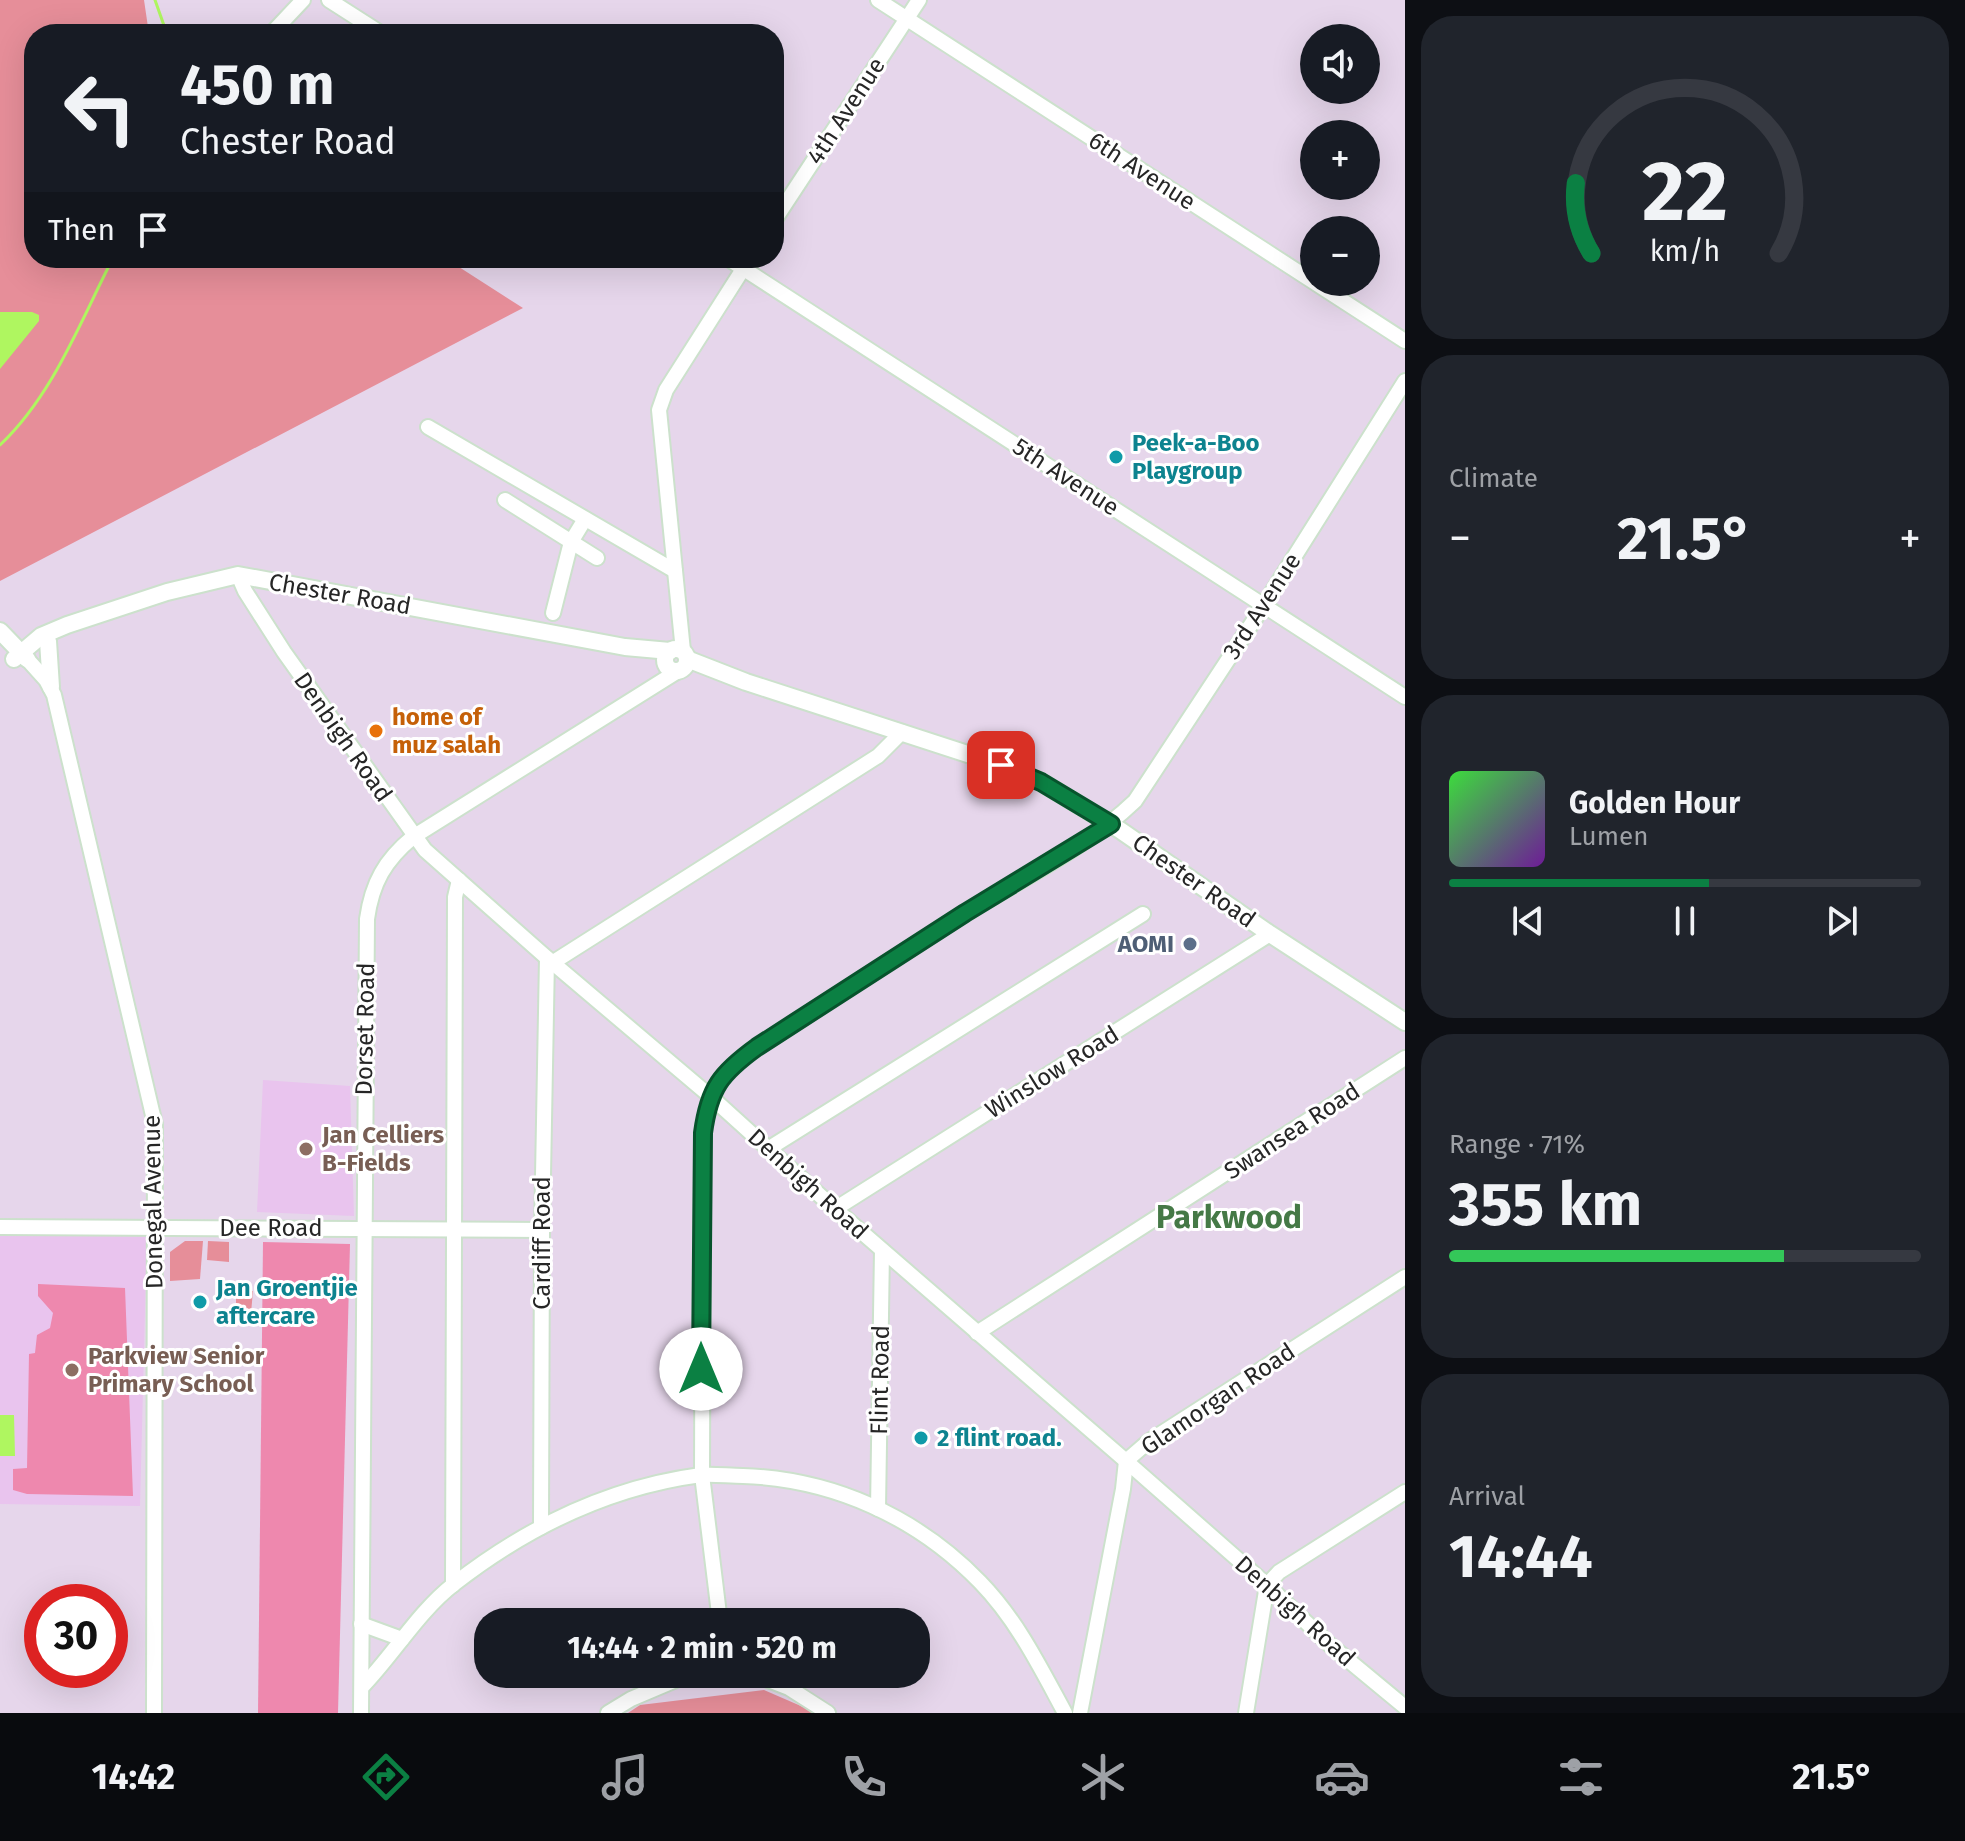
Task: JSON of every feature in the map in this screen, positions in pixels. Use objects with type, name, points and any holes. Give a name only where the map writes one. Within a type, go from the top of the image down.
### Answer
[{"type":"street","points":[[280,24],[303,0]]},
{"type":"street","points":[[329,0],[366,24]]},
{"type":"street","name":"6th Avenue","points":[[878,0],[1405,341]]},
{"type":"street","name":"4th Avenue","points":[[784,206],[919,0]]},
{"type":"street","points":[[676,660],[680,625],[659,410],[661,399],[744,268]]},
{"type":"street","name":"5th Avenue","points":[[755,268],[1405,697]]},
{"type":"street","name":"3rd Avenue","points":[[710,1096],[726,1071],[757,1047],[965,913],[1111,824],[1135,801],[1264,605],[1405,381]]},
{"type":"street","points":[[428,427],[675,571]]},
{"type":"street","points":[[505,500],[597,558]]},
{"type":"street","points":[[553,613],[571,542],[585,519]]},
{"type":"street","name":"Chester Road","points":[[21,659],[60,627],[167,592],[238,575],[625,647],[676,660],[902,732],[1018,771],[1041,782],[1111,824],[1270,934],[1405,1022]]},
{"type":"street","name":"Denbigh Road","points":[[238,575],[284,652],[413,837],[549,960],[710,1096],[835,1209],[1267,1585],[1330,1645],[1405,1707]]},
{"type":"street","points":[[0,630],[42,640],[53,695]]},
{"type":"street","points":[[0,630],[53,695]]},
{"type":"street","points":[[0,645],[21,659]]},
{"type":"street","name":"Dorset Road","points":[[361,1713],[367,919],[370,897],[381,870],[396,851],[413,837],[655,686],[676,660]]},
{"type":"street","name":"Donegal Avenue","points":[[53,695],[155,1124],[154,1713]]},
{"type":"street","points":[[549,960],[878,756],[902,732]]},
{"type":"street","points":[[453,1585],[452,1229],[455,897],[459,880]]},
{"type":"street","points":[[768,1149],[1143,914]]},
{"type":"street","name":"Winslow Road","points":[[835,1209],[1270,934]]},
{"type":"street","name":"Cardiff Road","points":[[541,1527],[542,1230],[549,960]]},
{"type":"street","name":"Swansea Road","points":[[977,1333],[1405,1058]]},
{"type":"street","points":[[710,1096],[703,1133],[702,1475],[718,1608]]},
{"type":"street","name":"Dee Road","points":[[0,1227],[542,1230]]},
{"type":"street","name":"Flint Road","points":[[878,1509],[882,1250]]},
{"type":"street","name":"Glamorgan Road","points":[[1080,1713],[1126,1461],[1148,1442],[1405,1277]]},
{"type":"street","points":[[362,1687],[453,1585],[541,1527],[577,1508],[620,1494],[702,1475],[789,1480],[835,1491],[918,1529],[950,1553],[1009,1616],[1065,1713]]},
{"type":"street","points":[[1246,1713],[1267,1585],[1279,1572],[1405,1492]]},
{"type":"street","points":[[361,1624],[402,1639]]},
{"type":"street","points":[[608,1713],[657,1688]]},
{"type":"street","points":[[789,1688],[828,1713]]},
{"type":"shaded area","points":[[0,0],[144,0],[148,24],[24,24],[24,268],[461,268],[523,308],[0,581]]},
{"type":"shaded area","points":[[0,312],[32,312],[39,315],[39,321],[0,369]]},
{"type":"shaded area","name":"Jan Celliers B-Fields","points":[[263,1080],[350,1086],[354,1216],[257,1212]]},
{"type":"shaded area","name":"Parkview Senior Primary School","points":[[147,1234],[140,1506],[0,1504],[0,1236]]},
{"type":"shaded area","points":[[185,1241],[203,1241],[200,1279],[170,1281],[170,1252]]},
{"type":"shaded area","points":[[208,1241],[229,1242],[229,1262],[207,1260]]},
{"type":"shaded area","points":[[263,1242],[350,1244],[338,1713],[258,1713]]},
{"type":"shaded area","points":[[38,1284],[125,1288],[133,1496],[27,1494],[13,1490],[13,1469],[27,1468],[29,1354],[35,1353],[37,1335],[50,1328],[53,1313],[38,1296]]},
{"type":"shaded area","points":[[236,1289],[253,1291],[251,1313],[236,1311]]},
{"type":"shaded area","points":[[0,1415],[14,1415],[15,1456],[0,1456]]},
{"type":"shaded area","points":[[764,1690],[817,1713],[628,1713],[640,1705]]},
{"type":"waterway","points":[[155,0],[163,24]]},
{"type":"waterway","points":[[0,445],[19,425],[50,381],[108,268]]},
{"type":"place","name":"Peek-a-Boo Playgroup","points":[[1116,457]]},
{"type":"place","name":"home of muz salah","points":[[376,731]]},
{"type":"place","name":"AOMI","points":[[1190,944]]},
{"type":"place","name":"Jan Celliers B-Fields","points":[[306,1149]]},
{"type":"place","name":"Jan Groentjie aftercare","points":[[200,1302]]},
{"type":"place","name":"Parkview Senior Primary School","points":[[72,1370]]},
{"type":"place","name":"2 flint road.","points":[[921,1438]]},
{"type":"district","name":"Parkwood","points":[[1229,1217]]},
{"type":"route","points":[[701,1369],[703,1133],[710,1096],[726,1071],[757,1047],[965,913],[1111,824],[1041,782],[1001,765]]}]
